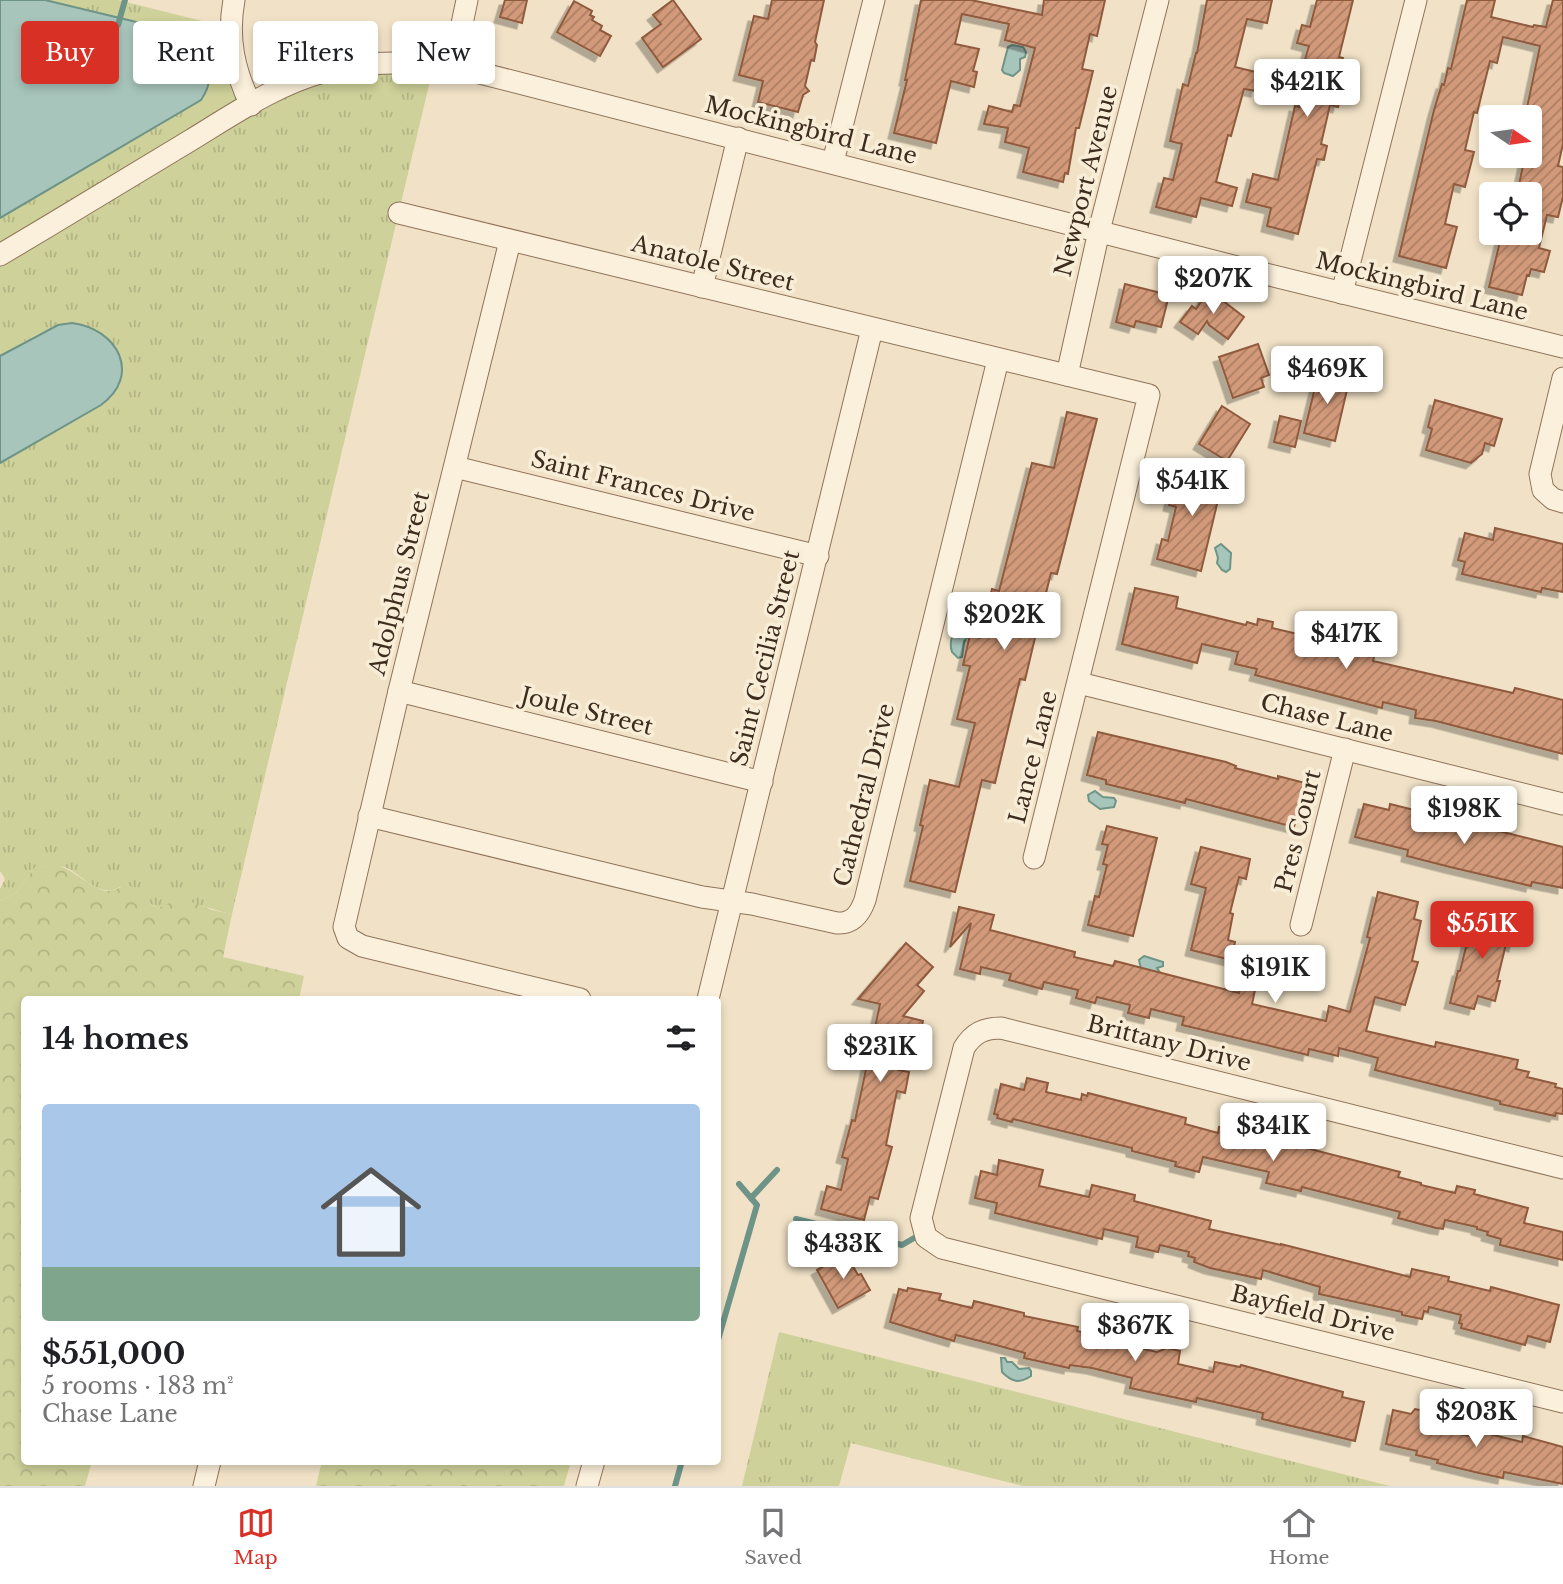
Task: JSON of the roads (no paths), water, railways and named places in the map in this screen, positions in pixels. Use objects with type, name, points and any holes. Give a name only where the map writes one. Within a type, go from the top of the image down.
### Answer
[{"type":"street","points":[[234,0],[230,28],[232,54],[242,87],[251,105]]},
{"type":"street","points":[[463,21],[467,0]]},
{"type":"street","points":[[833,162],[874,0]]},
{"type":"street","name":"Newport Avenue","points":[[1066,375],[1099,231],[1158,0]]},
{"type":"street","points":[[1342,293],[1416,0]]},
{"type":"street","name":"Mockingbird Lane","points":[[0,256],[251,105],[308,77],[342,67],[392,63]]},
{"type":"street","name":"Mockingbird Lane","points":[[495,77],[1563,348]]},
{"type":"street","points":[[702,287],[738,138]]},
{"type":"street","name":"Anatole Street","points":[[399,213],[1007,361]]},
{"type":"street","name":"Adolphus Street","points":[[510,241],[344,921],[348,938],[362,946],[568,996]]},
{"type":"street","name":"Saint Cecilia Street","points":[[709,996],[872,329]]},
{"type":"street","name":"Lance Lane","points":[[1007,361],[1149,396],[1034,858]]},
{"type":"street","name":"Cathedral Drive","points":[[369,816],[702,897],[837,923],[852,920],[862,908],[1007,361]]},
{"type":"street","points":[[1563,378],[1540,474],[1543,489],[1553,499],[1563,502]]},
{"type":"street","name":"Saint Frances Drive","points":[[455,467],[818,556]]},
{"type":"street","name":"Chase Lane","points":[[1079,683],[1563,804]]},
{"type":"street","name":"Joule Street","points":[[399,691],[762,782]]},
{"type":"street","name":"Pres Court","points":[[1301,925],[1345,749]]},
{"type":"street","name":"Brittany Drive","points":[[930,1241],[921,1218],[962,1054],[973,1036],[992,1028],[1001,1028],[1563,1168]]},
{"type":"street","name":"Bayfield Drive","points":[[930,1241],[948,1250],[1563,1402]]},
{"type":"street","points":[[204,1486],[209,1465]]},
{"type":"street","points":[[587,1486],[593,1465]]},
{"type":"water","points":[[0,0],[45,0],[133,21],[133,84],[208,84],[201,100],[0,218]]},
{"type":"water","points":[[1008,47],[1023,47],[1026,52],[1025,57],[1020,59],[1020,70],[1013,76],[1002,70]]},
{"type":"water","points":[[1294,78],[1300,80],[1303,87],[1285,103],[1280,97],[1284,84]]},
{"type":"water","points":[[72,323],[102,334],[112,344],[122,367],[120,380],[113,393],[101,405],[0,463],[0,356],[58,325]]},
{"type":"water","points":[[1221,544],[1231,553],[1230,569],[1226,572],[1217,563],[1215,548]]},
{"type":"water","points":[[965,624],[971,626],[972,632],[964,642],[962,657],[958,658],[952,652],[951,639]]},
{"type":"water","points":[[1095,791],[1103,797],[1114,798],[1114,807],[1100,809],[1089,801],[1088,795]]},
{"type":"water","points":[[1144,956],[1163,962],[1163,966],[1157,968],[1161,974],[1141,969],[1139,960]]},
{"type":"water","points":[[1001,1358],[1012,1362],[1019,1369],[1029,1368],[1031,1376],[1019,1381],[1009,1378],[1002,1372]]},
{"type":"waterway","points":[[119,21],[125,0]]},
{"type":"waterway","points":[[751,1198],[777,1170]]},
{"type":"waterway","points":[[721,1330],[757,1205],[739,1184]]},
{"type":"waterway","points":[[796,1219],[902,1245],[921,1234]]},
{"type":"waterway","points":[[675,1486],[681,1465]]}]
